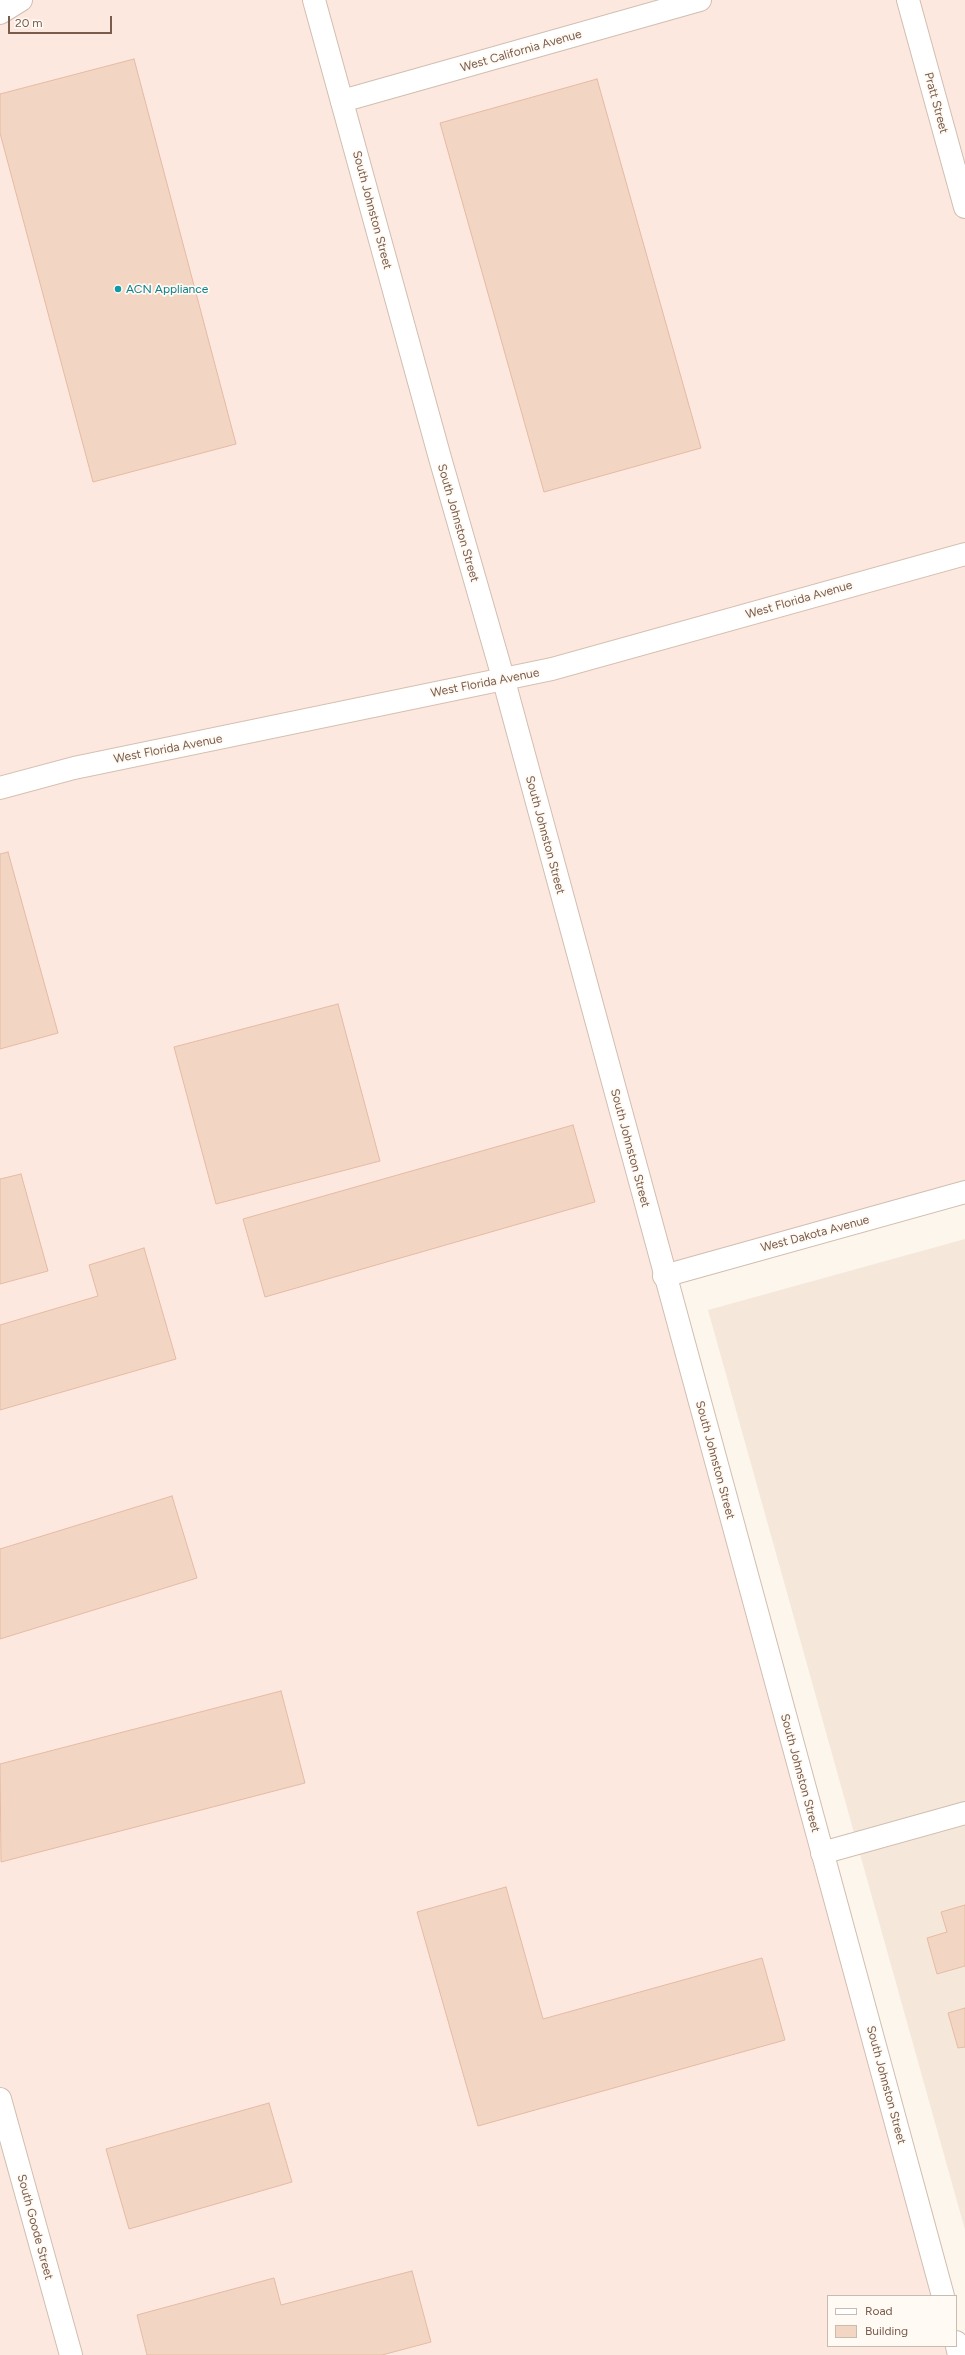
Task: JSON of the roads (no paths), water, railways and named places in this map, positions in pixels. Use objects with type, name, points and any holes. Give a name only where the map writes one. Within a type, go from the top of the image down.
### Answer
[{"type":"street","points":[[0,13],[21,0]]},
{"type":"street","name":"South Johnston Street","points":[[314,0],[440,458],[504,681],[664,1276],[943,2295]]},
{"type":"street","name":"West California Avenue","points":[[342,101],[700,0]]},
{"type":"street","name":"Pratt Street","points":[[908,0],[965,207]]},
{"type":"street","name":"West Florida Avenue","points":[[0,788],[74,768],[247,733],[370,705],[504,681],[568,665],[965,554]]},
{"type":"street","name":"West Dakota Avenue","points":[[664,1276],[965,1192]]},
{"type":"street","points":[[822,1853],[965,1814]]},
{"type":"street","name":"South Goode Street","points":[[0,2099],[71,2355]]},
{"type":"place","name":"ACN Appliance","points":[[118,289]]}]
